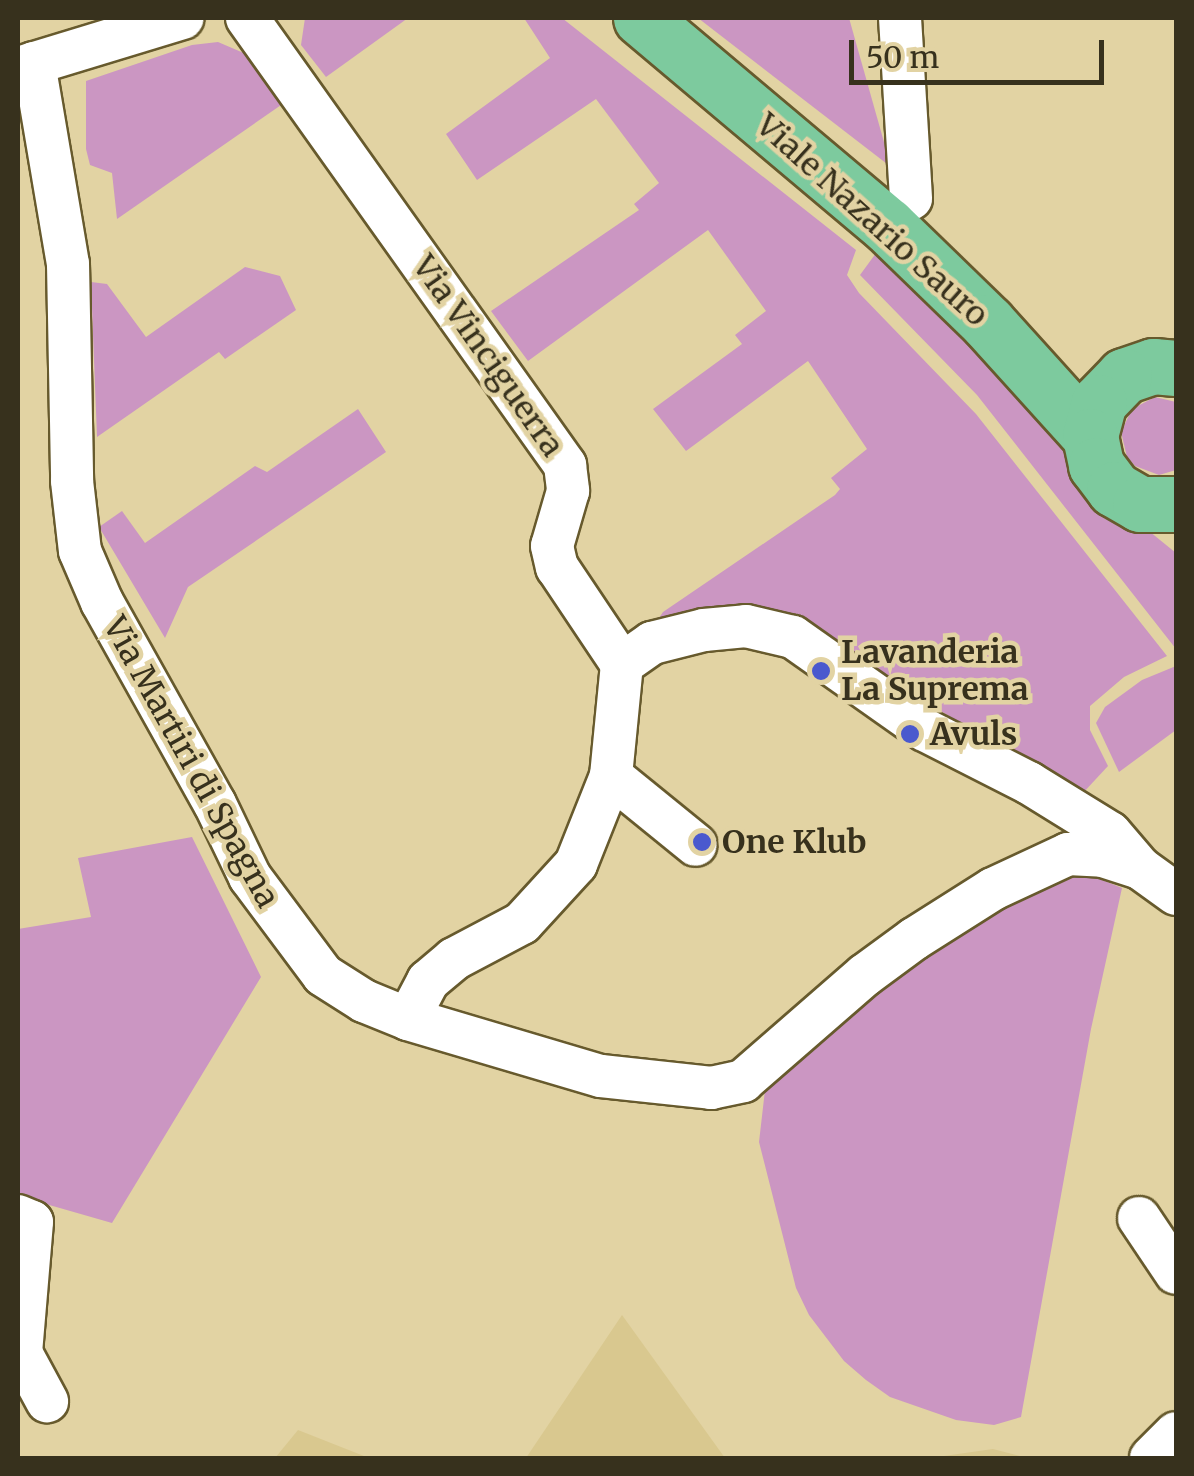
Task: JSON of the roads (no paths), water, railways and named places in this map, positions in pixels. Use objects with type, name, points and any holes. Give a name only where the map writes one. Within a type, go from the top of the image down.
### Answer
[{"type":"main road","name":"Viale Nazario Sauro","points":[[641,18],[888,226],[987,322],[1090,436],[1096,465],[1114,489],[1169,512]]},
{"type":"main road","points":[[987,322],[1039,353],[1146,372]]},
{"type":"main road","points":[[1090,436],[1099,402],[1146,372],[1176,324]]},
{"type":"street","points":[[26,65],[183,18]]},
{"type":"street","name":"Via Vinciguerra","points":[[247,18],[565,464],[568,491],[552,546],[557,567],[622,664]]},
{"type":"street","points":[[900,18],[912,199]]},
{"type":"street","name":"Via Martiri di Spagna","points":[[26,65],[68,264],[72,464],[80,551],[102,602],[206,787],[250,877],[283,926],[324,975],[364,1001],[408,1019],[601,1076],[711,1088],[743,1081],[864,975],[993,889],[1068,854],[1104,856],[1140,868],[1176,894]]},
{"type":"street","points":[[408,1019],[428,982],[454,958],[522,923],[576,864],[611,776],[622,664],[652,642],[704,630],[746,626],[793,637],[926,730],[1110,833],[1140,868]]},
{"type":"street","points":[[611,776],[696,845]]},
{"type":"street","points":[[18,1216],[32,1222],[21,1353],[48,1401]]},
{"type":"street","points":[[1139,1218],[1176,1274]]},
{"type":"street","points":[[1152,1458],[1176,1433]]},
{"type":"place","name":"Lavanderia La Suprema","points":[[821,671]]},
{"type":"place","name":"Avuls","points":[[910,734]]},
{"type":"place","name":"One Klub","points":[[702,842]]}]
